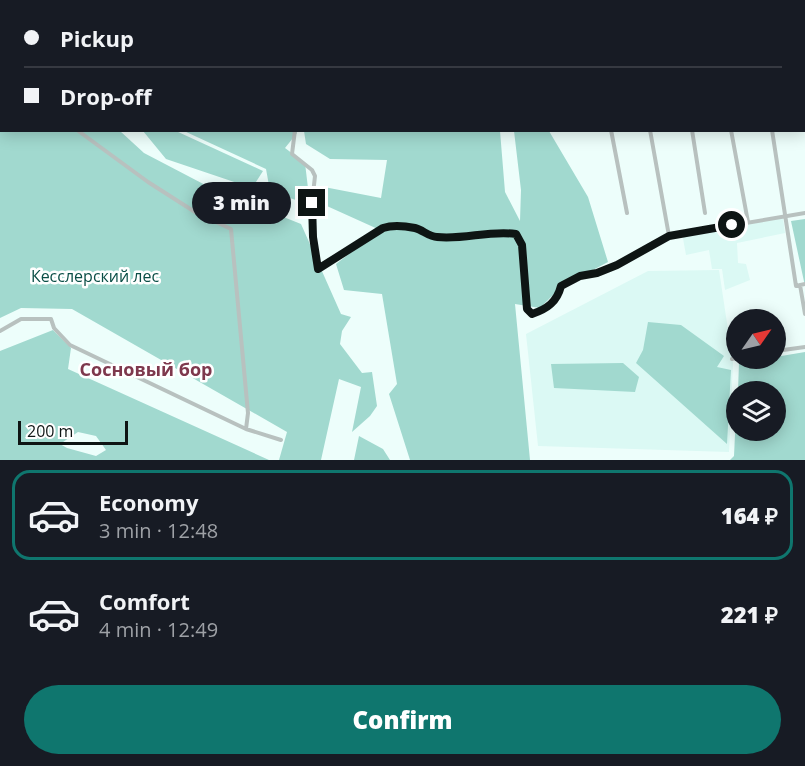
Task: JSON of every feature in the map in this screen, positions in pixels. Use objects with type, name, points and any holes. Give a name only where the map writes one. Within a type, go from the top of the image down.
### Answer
[{"type":"street","points":[[79,132],[148,182],[195,212],[231,229],[248,413],[246,429]]},
{"type":"street","points":[[295,132],[292,154],[312,170],[315,176],[312,203],[313,237],[318,269],[383,228],[392,225],[416,228],[434,237],[502,232],[516,234],[522,245],[527,309],[532,314],[546,309],[558,295],[561,286],[580,276],[597,273],[617,265],[669,236],[805,213]]},
{"type":"street","points":[[611,132],[627,213]]},
{"type":"street","points":[[650,132],[669,236]]},
{"type":"street","points":[[692,132],[705,213]]},
{"type":"street","points":[[731,132],[748,222]]},
{"type":"street","points":[[772,132],[784,217],[805,314]]},
{"type":"street","points":[[798,286],[805,284]]},
{"type":"street","points":[[0,331],[21,319],[51,319],[54,328],[70,345],[246,429],[281,440]]},
{"type":"street","points":[[786,350],[805,347]]},
{"type":"shaded area","points":[[783,218],[785,233],[737,243],[738,263],[746,264],[750,280],[725,290],[722,269],[712,269],[709,250],[686,255],[682,233]]},
{"type":"shaded area","points":[[719,270],[726,316],[726,369],[733,369],[732,381],[726,381],[726,441],[729,441],[729,452],[538,446],[526,334],[648,271]]},
{"type":"green space","points":[[0,132],[121,132],[144,153],[211,188],[301,224],[341,314],[351,317],[342,331],[340,344],[362,373],[372,372],[377,406],[370,416],[352,432],[361,387],[339,379],[321,460],[279,460],[287,432],[72,309],[21,308],[0,318]]},
{"type":"green space","points":[[144,132],[178,132],[263,171],[252,188],[166,159]]},
{"type":"green space","points":[[186,132],[296,132],[285,148],[305,163],[310,205],[270,191],[266,169]]},
{"type":"green space","points":[[304,132],[500,132],[505,192],[520,221],[521,190],[514,132],[550,132],[588,197],[608,262],[561,287],[540,308],[515,304],[530,460],[410,460],[389,394],[397,384],[382,294],[344,290],[336,264],[380,230],[318,202],[324,187],[381,198],[387,160],[330,159],[306,144]]},
{"type":"green space","points":[[805,219],[805,286],[791,221]]},
{"type":"green space","points":[[648,322],[681,325],[724,356],[717,367],[731,370],[730,381],[726,381],[727,444],[636,363],[643,350]]},
{"type":"green space","name":"Кесслерский лес","points":[[53,330],[71,348],[68,369],[269,460],[0,460],[0,351]],"holes":[[[78,432],[96,436],[106,450],[96,456],[60,444]]]},
{"type":"green space","points":[[805,352],[805,460],[730,460],[734,456],[735,441],[786,441],[786,381],[738,381],[739,369],[786,369],[786,355]]},
{"type":"green space","points":[[623,363],[639,377],[635,392],[554,388],[551,364]]},
{"type":"green space","points":[[359,436],[383,449],[390,460],[354,460]]},
{"type":"district","name":"Сосновый бор","points":[[146,370]]},
{"type":"route","points":[[312,203],[313,237],[318,269],[383,228],[392,225],[416,228],[434,237],[502,232],[516,234],[522,245],[527,309],[532,314],[546,309],[558,295],[561,286],[580,276],[597,273],[617,265],[659,239],[732,225]]}]
